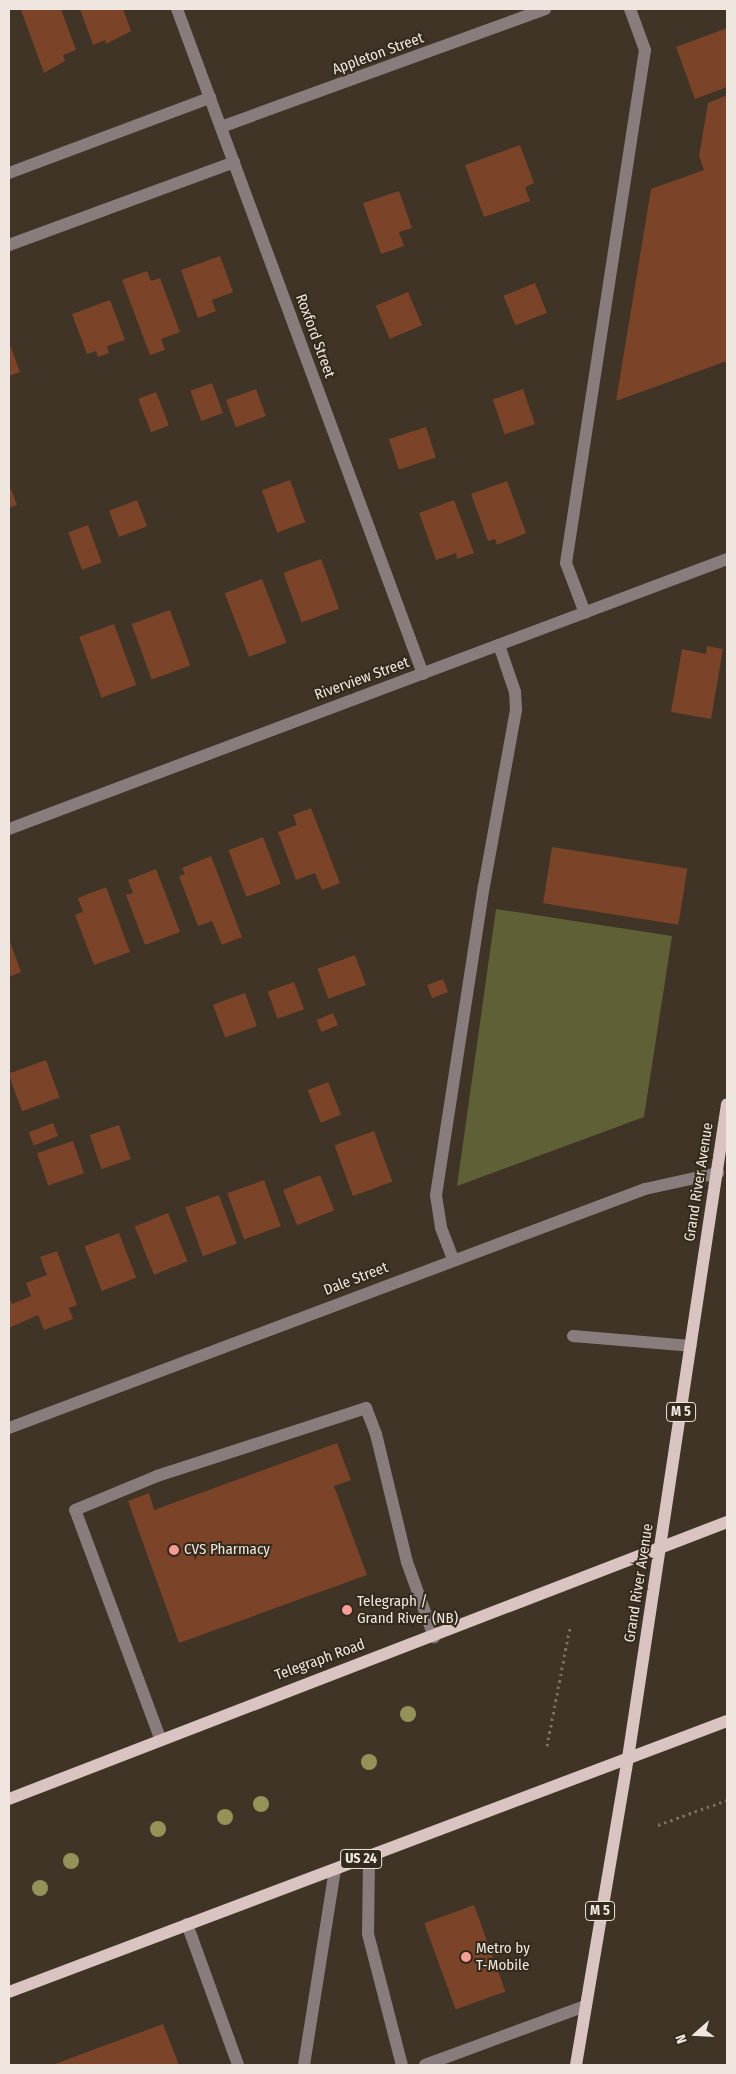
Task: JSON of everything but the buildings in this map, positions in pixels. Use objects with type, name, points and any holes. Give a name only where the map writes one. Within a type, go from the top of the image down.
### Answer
[{"type":"main road","name":"Grand River Avenue","points":[[576,2065],[628,1758],[727,1104]]},
{"type":"main road","name":"Telegraph Road","points":[[9,1799],[160,1738],[434,1637],[661,1546],[727,1522]]},
{"type":"main road","name":"US 24","points":[[9,1992],[727,1722]]},
{"type":"street","name":"Roxford Street","points":[[177,9],[423,674]]},
{"type":"street","name":"Appleton Street","points":[[221,128],[545,9]]},
{"type":"street","points":[[585,613],[566,563],[645,50],[630,9]]},
{"type":"street","points":[[9,173],[210,98]]},
{"type":"street","points":[[9,245],[234,162]]},
{"type":"street","name":"Riverview Street","points":[[9,829],[727,559]]},
{"type":"street","points":[[453,1259],[441,1228],[436,1195],[484,886],[516,710],[516,692],[499,645]]},
{"type":"street","name":"Dale Street","points":[[9,1428],[453,1259],[645,1189],[718,1173]]},
{"type":"street","points":[[573,1336],[691,1346]]},
{"type":"street","points":[[160,1738],[75,1510],[157,1476],[366,1408],[396,1513],[407,1562],[434,1637]]},
{"type":"street","points":[[369,1856],[368,1934],[402,2065]]},
{"type":"street","points":[[304,2065],[335,1869]]},
{"type":"street","points":[[187,1924],[238,2065]]},
{"type":"street","points":[[425,2065],[501,2034],[585,2006]]},
{"type":"path","points":[[547,1746],[570,1626]]},
{"type":"path","points":[[658,1825],[727,1800]]},
{"type":"green space","points":[[496,909],[672,936],[644,1117],[457,1186]]},
{"type":"place","name":"CVS Pharmacy","points":[[174,1550]]},
{"type":"place","name":"Telegraph / Grand River (NB)","points":[[347,1610]]},
{"type":"place","name":"Metro by T-Mobile","points":[[466,1957]]}]
